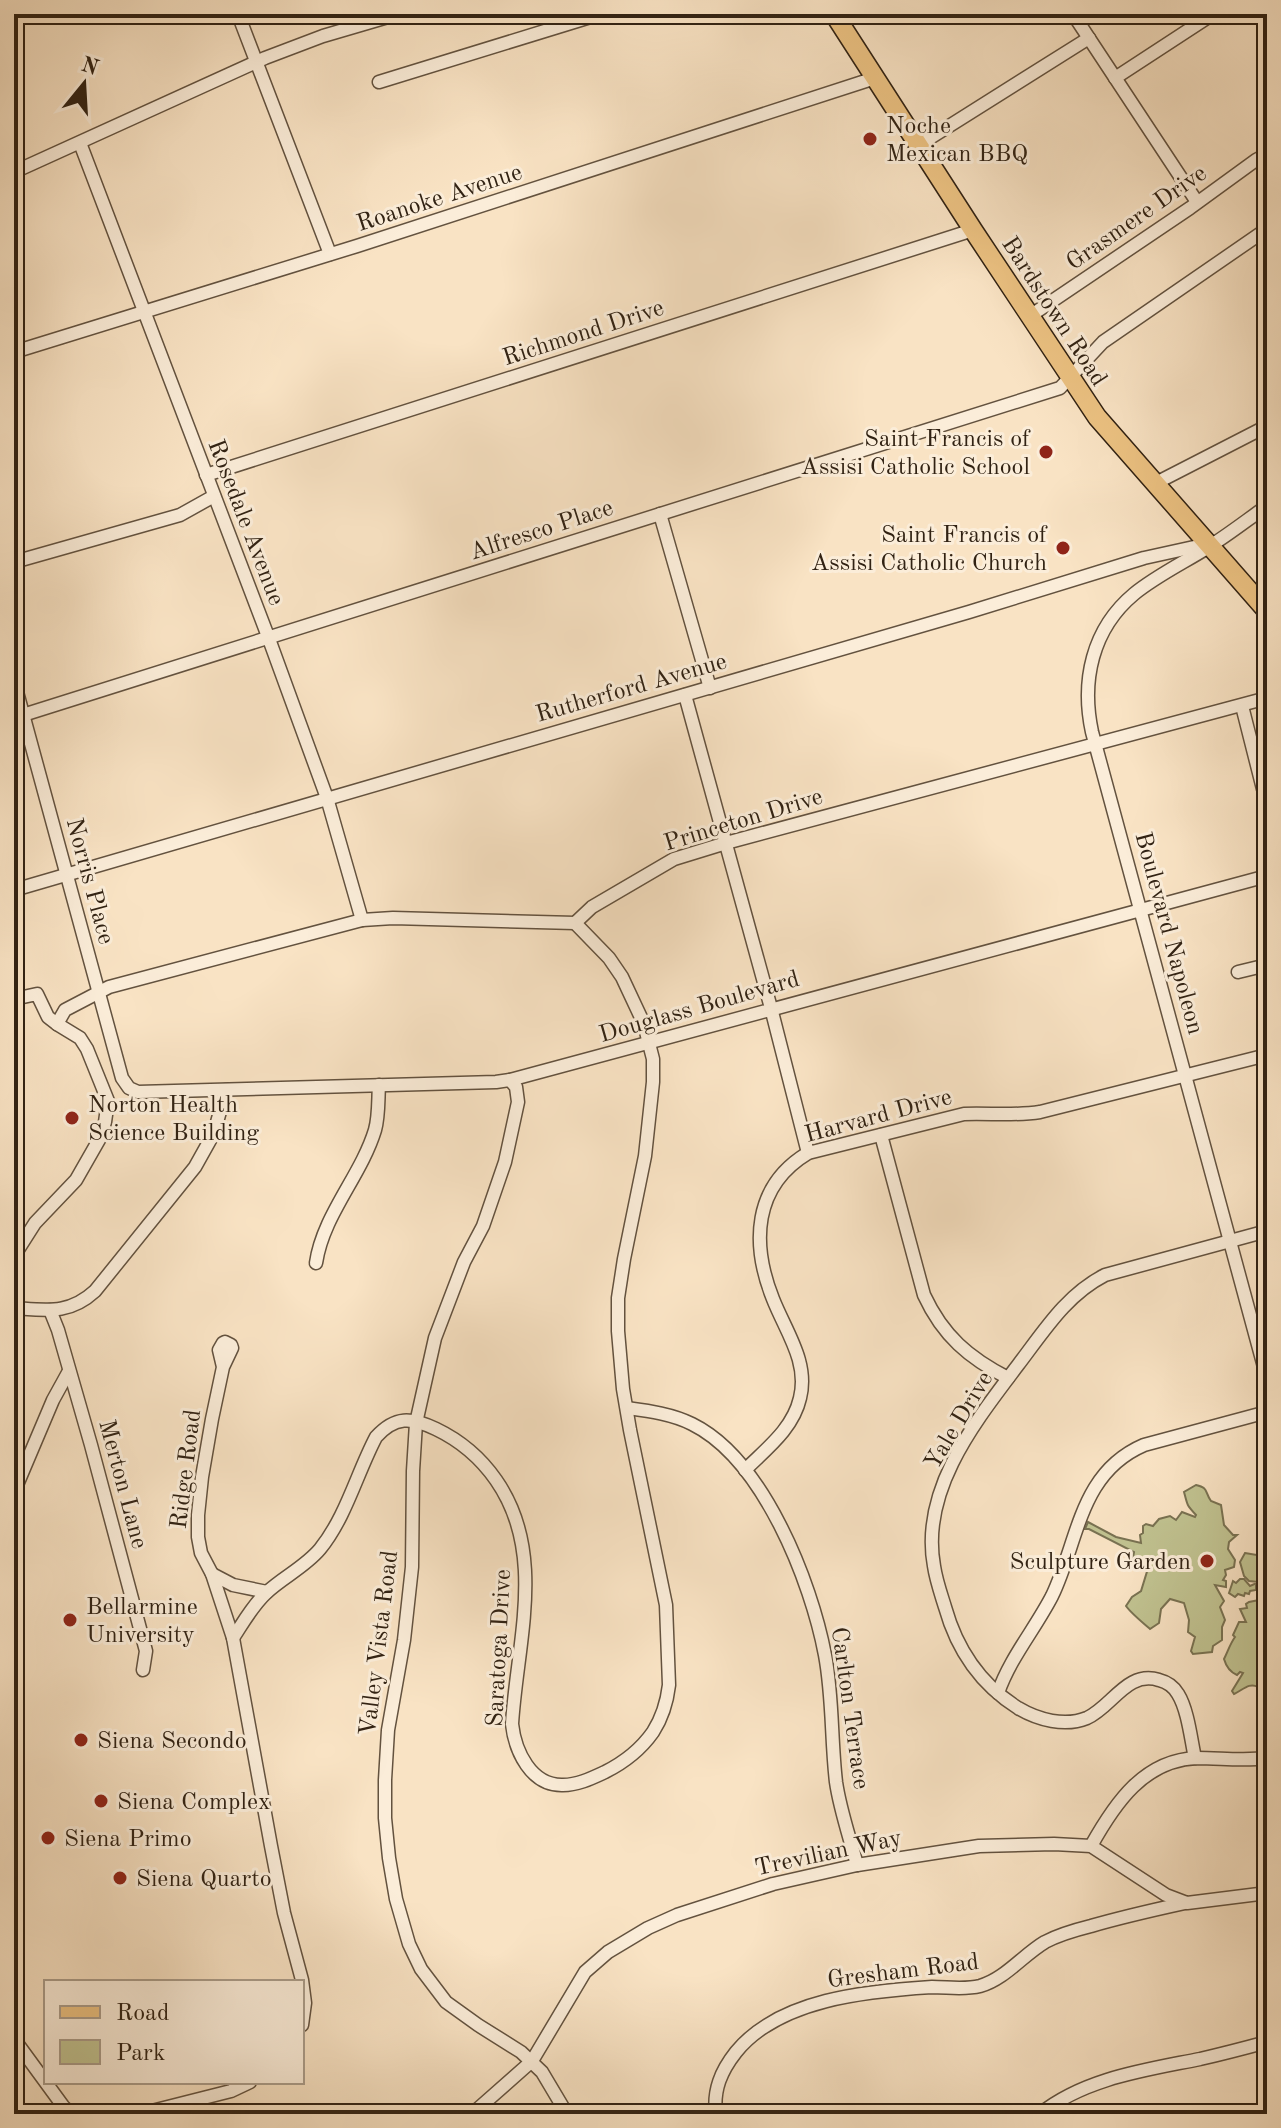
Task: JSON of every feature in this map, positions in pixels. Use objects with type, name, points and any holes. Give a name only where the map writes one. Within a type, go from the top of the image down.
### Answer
[{"type":"main road","name":"Bardstown Road","points":[[834,14],[1097,417],[1267,611]]},
{"type":"street","points":[[238,14],[330,254]]},
{"type":"street","points":[[14,172],[256,62],[323,36],[398,14]]},
{"type":"street","points":[[379,82],[600,14]]},
{"type":"street","points":[[1073,14],[1197,202]]},
{"type":"street","points":[[1115,78],[1213,14]]},
{"type":"street","points":[[919,145],[1089,38]]},
{"type":"street","name":"Roanoke Avenue","points":[[14,352],[330,254],[875,78]]},
{"type":"street","name":"Rosedale Avenue","points":[[80,143],[327,798],[362,920]]},
{"type":"street","name":"Grasmere Drive","points":[[1030,316],[1267,154]]},
{"type":"street","points":[[1070,378],[1103,342],[1267,229]]},
{"type":"street","name":"Richmond Drive","points":[[206,475],[973,230]]},
{"type":"street","name":"Alfresco Place","points":[[23,715],[1060,388],[1070,378]]},
{"type":"street","points":[[1154,484],[1267,426]]},
{"type":"street","points":[[14,562],[180,515],[214,496]]},
{"type":"street","name":"Boulevard Napoleon","points":[[1267,506],[1133,595],[1117,611],[1095,650],[1087,689],[1089,717],[1096,745],[1267,1378]]},
{"type":"street","points":[[660,514],[710,688]]},
{"type":"street","name":"Rutherford Avenue","points":[[14,890],[969,612],[1144,558],[1194,547],[1209,547]]},
{"type":"street","name":"Norris Place","points":[[14,681],[122,1078],[132,1089]]},
{"type":"street","points":[[685,695],[808,1153]]},
{"type":"street","name":"Princeton Drive","points":[[575,923],[592,907],[674,859],[1267,698]]},
{"type":"street","points":[[1242,706],[1263,789]]},
{"type":"street","name":"Douglass Boulevard","points":[[132,1089],[147,1093],[510,1080],[1267,876]]},
{"type":"street","points":[[57,1024],[65,1010],[109,987],[362,920],[575,923]]},
{"type":"street","name":"Saratoga Drive","points":[[416,1423],[450,1436],[475,1454],[496,1479],[513,1510],[525,1554],[526,1586],[512,1711],[513,1736],[524,1762],[546,1782],[563,1785],[582,1782],[603,1773],[638,1749],[659,1721],[667,1697],[666,1605],[641,1492],[620,1365],[618,1331],[618,1298],[645,1156],[653,1059],[644,1024],[622,977],[609,958],[575,923]]},
{"type":"street","points":[[1238,972],[1267,965]]},
{"type":"street","points":[[14,999],[37,994],[48,1017],[80,1038],[108,1101],[100,1138],[76,1180],[35,1223],[14,1256]]},
{"type":"street","name":"Harvard Drive","points":[[745,1470],[785,1430],[800,1401],[803,1382],[801,1364],[766,1279],[761,1250],[764,1205],[775,1181],[794,1161],[808,1153],[964,1114],[1016,1116],[1040,1112],[1267,1055]]},
{"type":"street","name":"Valley Vista Road","points":[[510,1080],[516,1087],[518,1102],[505,1162],[483,1226],[464,1262],[435,1338],[416,1423],[412,1567],[409,1605],[388,1730],[385,1818],[396,1899],[409,1944],[421,1969],[437,1993],[461,2014],[532,2061],[553,2087],[567,2114]]},
{"type":"street","points":[[316,1263],[324,1234],[375,1129],[379,1085]]},
{"type":"street","points":[[14,1308],[67,1308],[95,1291],[195,1167],[214,1133],[226,1090]]},
{"type":"street","points":[[881,1135],[924,1295],[932,1311],[958,1345],[1008,1378]]},
{"type":"street","name":"Yale Drive","points":[[1195,1758],[1181,1699],[1173,1688],[1159,1679],[1134,1681],[1096,1713],[1071,1722],[1034,1716],[1018,1708],[982,1679],[953,1633],[934,1566],[932,1543],[935,1512],[945,1479],[971,1430],[1056,1315],[1084,1287],[1105,1275],[1267,1231]]},
{"type":"street","name":"Merton Lane","points":[[50,1310],[146,1651],[143,1670]]},
{"type":"street","name":"Ridge Road","points":[[223,1367],[198,1515],[199,1545],[233,1638]]},
{"type":"street","points":[[14,1489],[69,1371]]},
{"type":"street","name":"Carlton Terrace","points":[[627,1408],[675,1417],[693,1424],[722,1445],[745,1470],[786,1536],[816,1613],[832,1709],[837,1787],[857,1865]]},
{"type":"street","points":[[998,1693],[1016,1655],[1052,1595],[1086,1505],[1107,1470],[1126,1454],[1144,1445],[1267,1412]]},
{"type":"street","points":[[302,1980],[284,1913],[233,1638],[267,1592],[320,1548],[334,1528],[376,1437],[395,1421],[416,1423]]},
{"type":"street","points":[[212,1574],[233,1585],[267,1592]]},
{"type":"street","points":[[1267,1758],[1195,1758],[1155,1769],[1136,1782],[1113,1808],[1091,1846],[1166,1895],[1187,1903],[1267,1893]]},
{"type":"street","name":"Trevilian Way","points":[[472,2114],[532,2061],[585,1972],[608,1952],[677,1915],[773,1884],[857,1865],[979,1846],[1091,1846]]},
{"type":"street","name":"Gresham Road","points":[[716,2114],[719,2081],[730,2059],[756,2032],[791,2011],[847,1997],[929,1987],[979,1986],[995,1980],[1032,1950],[1062,1934],[1187,1903]]},
{"type":"street","points":[[14,2039],[44,2081]]},
{"type":"street","points":[[1040,2114],[1066,2097],[1102,2082],[1267,2042]]},
{"type":"street","points":[[46,2084],[71,2114]]},
{"type":"street","points":[[140,2114],[231,2091],[246,2084]]},
{"type":"green space","points":[[1196,1485],[1205,1489],[1211,1501],[1221,1505],[1224,1525],[1233,1535],[1237,1535],[1229,1542],[1228,1549],[1235,1560],[1234,1567],[1225,1570],[1223,1580],[1226,1587],[1215,1585],[1224,1601],[1220,1607],[1225,1620],[1222,1640],[1213,1646],[1212,1652],[1193,1654],[1195,1637],[1188,1632],[1189,1620],[1184,1603],[1170,1599],[1161,1609],[1159,1623],[1150,1629],[1126,1606],[1141,1591],[1149,1565],[1145,1558],[1142,1567],[1138,1568],[1132,1564],[1134,1552],[1085,1529],[1088,1522],[1116,1537],[1141,1543],[1140,1535],[1146,1524],[1153,1526],[1159,1519],[1170,1516],[1176,1520],[1182,1512],[1195,1517],[1184,1492]]},
{"type":"green space","points":[[1245,1553],[1263,1556],[1267,1585],[1262,1588],[1256,1586],[1256,1590],[1249,1594],[1235,1597],[1229,1593],[1233,1581],[1236,1583],[1244,1579],[1250,1586],[1259,1582],[1249,1581],[1244,1576],[1240,1562]]},
{"type":"green space","points":[[1267,1600],[1266,1680],[1258,1687],[1249,1686],[1234,1694],[1232,1691],[1243,1673],[1237,1675],[1232,1672],[1224,1659],[1239,1622],[1246,1622],[1240,1609],[1247,1608],[1249,1602]]},
{"type":"place","name":"Noche Mexican BBQ","points":[[870,139]]},
{"type":"place","name":"Saint Francis of Assisi Catholic School","points":[[1046,452]]},
{"type":"place","name":"Saint Francis of Assisi Catholic Church","points":[[1063,548]]},
{"type":"place","name":"Norton Health Science Building","points":[[72,1118]]},
{"type":"place","name":"Sculpture Garden","points":[[1207,1561]]},
{"type":"place","name":"Bellarmine University","points":[[70,1620]]},
{"type":"place","name":"Siena Secondo","points":[[81,1740]]},
{"type":"place","name":"Siena Complex","points":[[101,1801]]},
{"type":"place","name":"Siena Primo","points":[[48,1838]]},
{"type":"place","name":"Siena Quarto","points":[[120,1878]]}]
